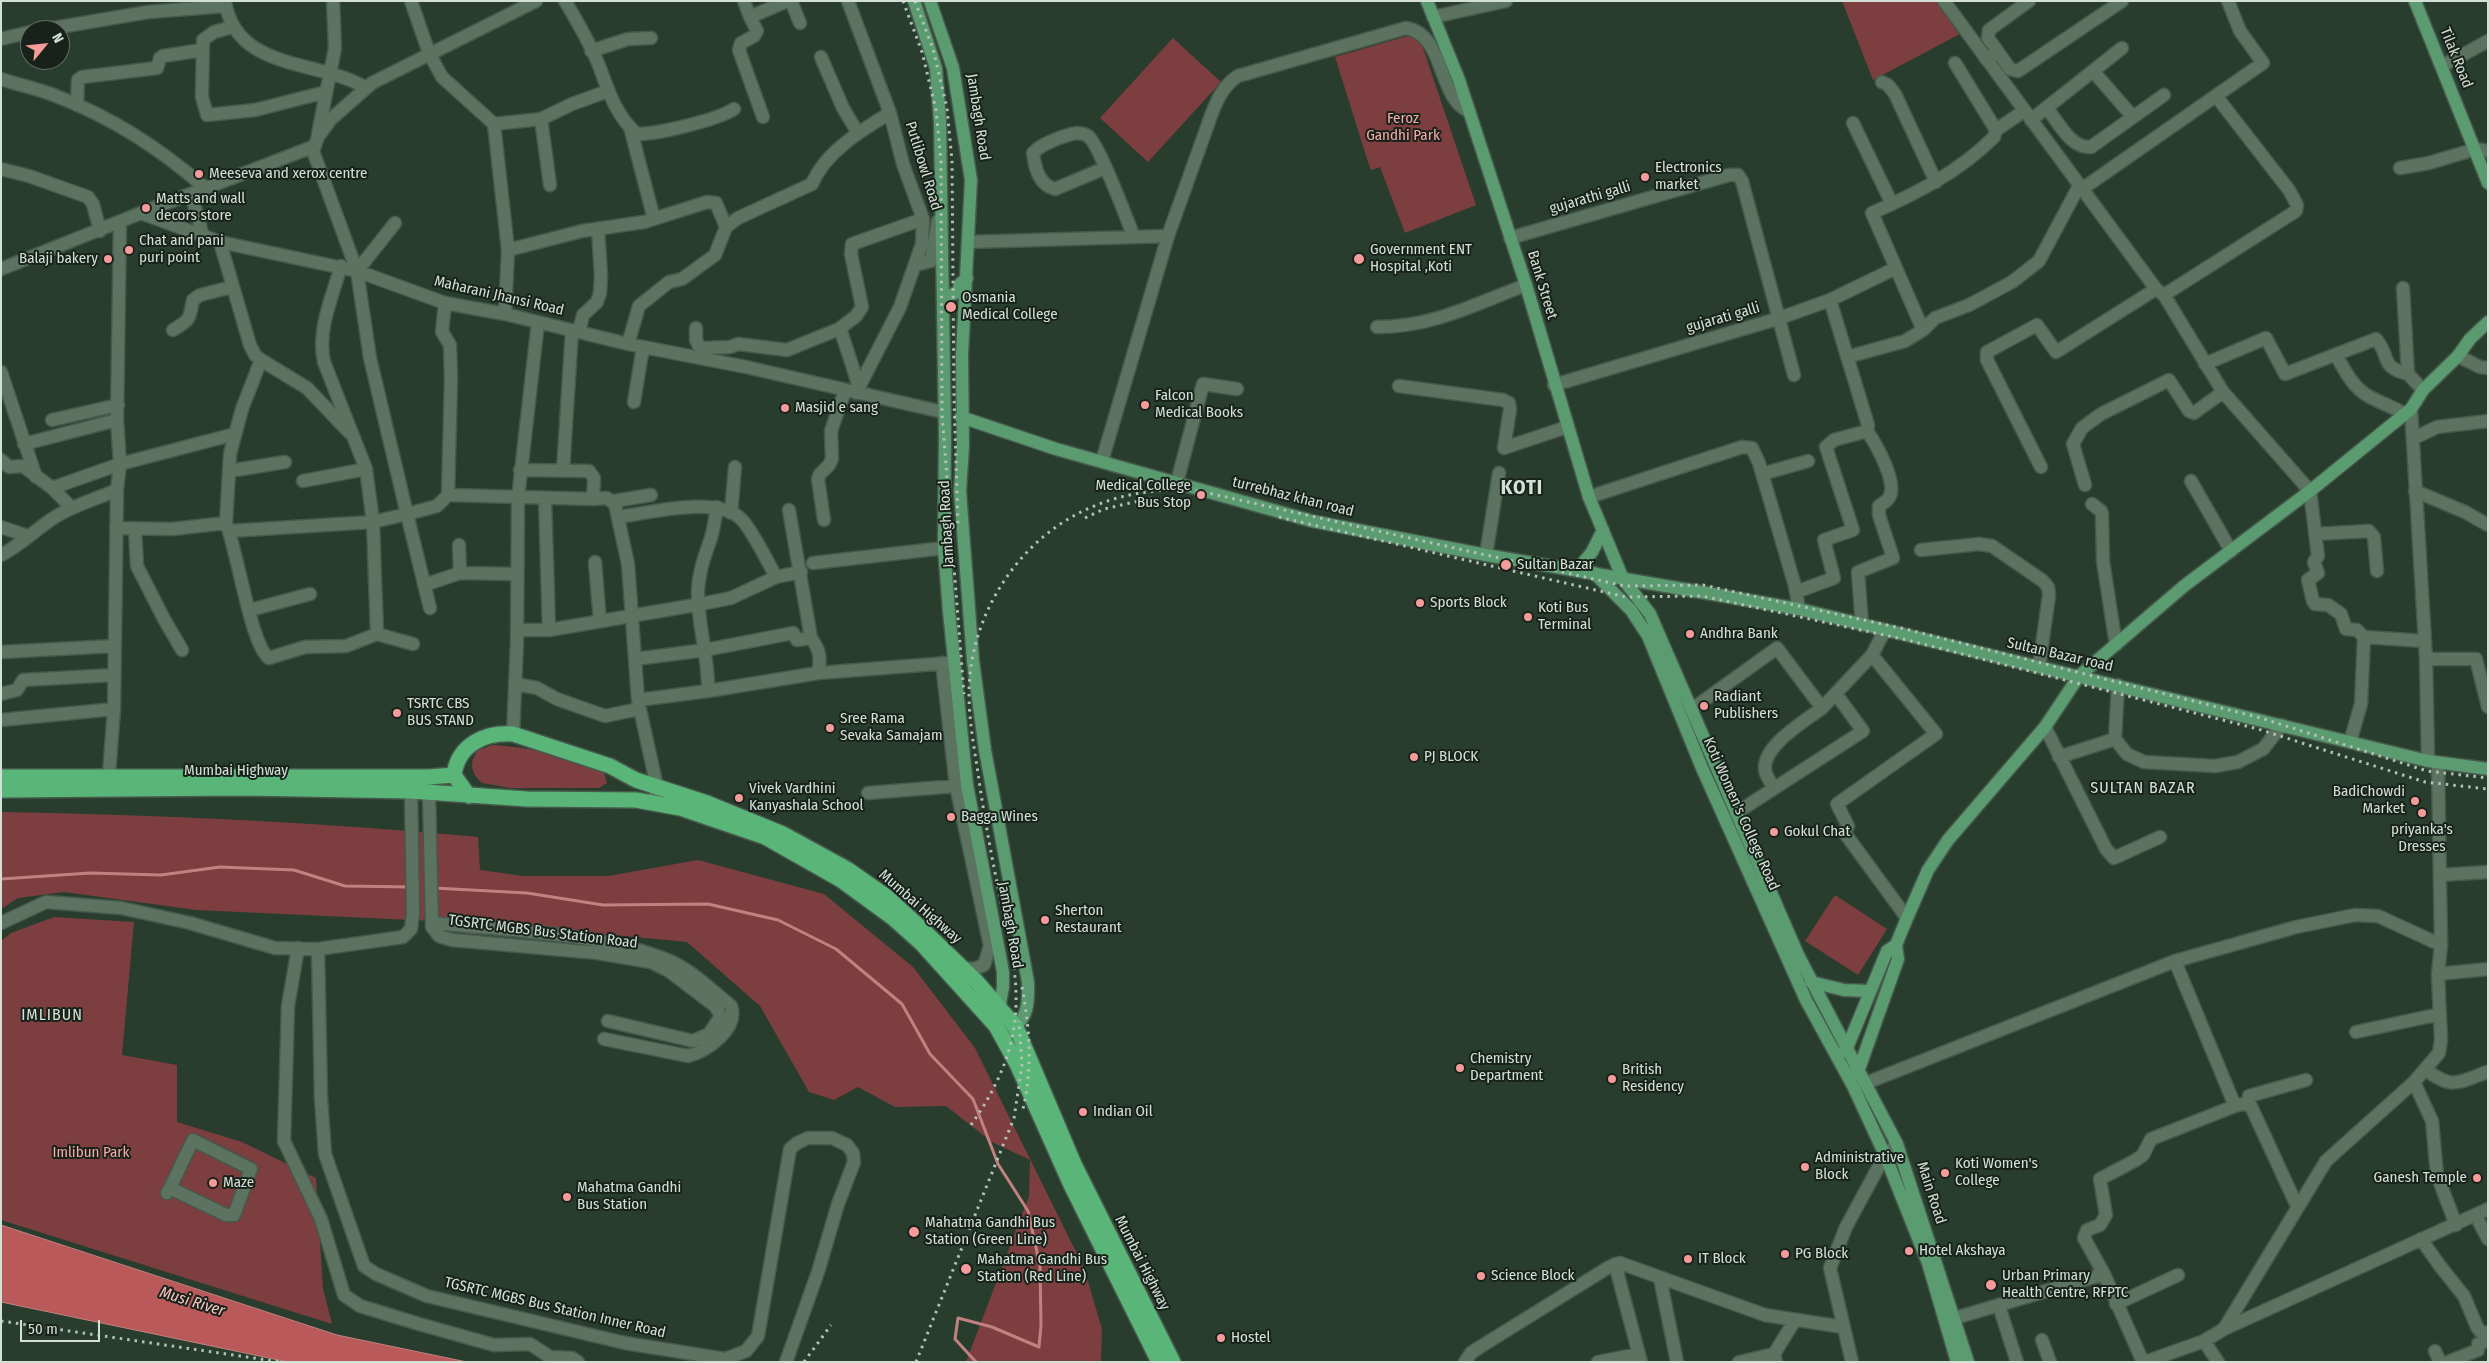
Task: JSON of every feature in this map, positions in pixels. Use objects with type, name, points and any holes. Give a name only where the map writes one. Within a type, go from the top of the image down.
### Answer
[{"type":"highway","name":"Mumbai Highway","points":[[1,790],[108,783],[429,778],[454,775],[463,754],[478,738],[496,733],[513,734],[610,766],[636,780],[751,820],[847,868],[887,897],[963,968],[1016,1027],[1074,1164],[1173,1362]]},
{"type":"highway","points":[[454,775],[470,796]]},
{"type":"highway","name":"Mumbai Highway","points":[[1,777],[108,783],[411,791],[527,799],[636,800],[680,808],[765,837],[841,880],[893,918],[922,944],[999,1030],[1017,1064],[1071,1185],[1159,1362]]},
{"type":"main road","name":"Jambagh Road","points":[[914,1],[931,52],[936,75],[940,123],[944,548],[948,662],[967,785],[1003,972],[999,1030]]},
{"type":"main road","name":"Jambagh Road","points":[[930,1],[955,78],[971,180],[961,417],[960,491],[973,660],[985,750],[1028,982],[1027,1008],[1016,1027]]},
{"type":"main road","name":"Bank Street","points":[[1427,1],[1459,80],[1526,284],[1554,385],[1589,497],[1624,579]]},
{"type":"main road","name":"Tilak Road","points":[[2415,1],[2442,66],[2482,150],[2488,182]]},
{"type":"main road","points":[[936,75],[946,73],[955,78]]},
{"type":"main road","points":[[943,298],[958,292],[960,284],[967,278]]},
{"type":"main road","points":[[1853,1073],[1898,959],[1896,945],[1928,870],[1948,840],[2045,726],[2079,676],[2184,586],[2310,491],[2408,412],[2423,390],[2458,356],[2470,339],[2488,322]]},
{"type":"main road","name":"turrebhaz khan road","points":[[961,417],[1056,449],[1312,521],[1486,555],[1624,579]]},
{"type":"main road","points":[[1577,570],[1592,552],[1603,530]]},
{"type":"main road","name":"Koti Women's College Road","points":[[1594,573],[1631,610],[1648,636],[1743,860],[1806,1000],[1842,1052]]},
{"type":"main road","name":"Sultan Bazar road","points":[[1624,579],[1799,610],[2433,762],[2488,769]]},
{"type":"main road","name":"Koti Women's College Road","points":[[1624,579],[1650,614],[1736,813],[1853,1073]]},
{"type":"main road","points":[[1842,1052],[1888,951],[1896,945]]},
{"type":"main road","points":[[1811,982],[1844,990],[1869,991]]},
{"type":"main road","points":[[999,1030],[1016,1027]]},
{"type":"main road","name":"Main Road","points":[[1853,1073],[1866,1083],[1897,1144],[1968,1362]]},
{"type":"main road","name":"Main Road","points":[[1853,1073],[1928,1263],[1957,1362]]},
{"type":"street","points":[[333,1],[335,48],[316,141],[312,151],[357,271],[370,358],[430,608]]},
{"type":"street","points":[[411,1],[430,53],[442,77],[494,124],[508,250],[505,314]]},
{"type":"street","points":[[1,268],[100,232],[316,141],[331,119],[372,83],[536,1]]},
{"type":"street","points":[[565,1],[591,51],[623,121],[637,134],[654,133],[711,119],[734,109]]},
{"type":"street","points":[[744,1],[757,31],[754,36],[741,43],[739,50],[763,117]]},
{"type":"street","points":[[750,17],[789,1],[800,24]]},
{"type":"street","name":"Putlibowl Road","points":[[824,520],[818,479],[832,459],[831,430],[900,307],[922,244],[923,219],[903,164],[890,113],[848,1]]},
{"type":"street","points":[[1433,17],[1488,3],[1506,1]]},
{"type":"street","points":[[1944,1],[2080,188],[2160,292],[2223,392],[2310,491],[2318,556],[2314,562],[2318,573],[2308,580],[2313,601],[2341,614],[2346,629],[2357,630],[2364,637],[2425,641]]},
{"type":"street","points":[[2029,1],[1988,30],[1988,38],[2010,70],[2018,71],[2122,1]]},
{"type":"street","points":[[1847,357],[1905,341],[1923,330],[1935,318],[1969,305],[2012,282],[2039,261],[2080,188],[2263,63],[2240,31],[2228,1]]},
{"type":"street","points":[[70,24],[163,6],[225,4],[232,27],[246,42],[270,57],[330,73],[366,88]]},
{"type":"street","points":[[232,27],[208,35],[203,40],[202,97],[207,115],[255,110],[326,92]]},
{"type":"street","points":[[1102,461],[1168,236],[1219,96],[1229,82],[1238,76],[1406,28],[1422,34],[1427,40],[1440,65],[1454,101],[1462,108],[1469,110]]},
{"type":"street","points":[[1,39],[20,34]]},
{"type":"street","points":[[591,51],[628,39],[651,38]]},
{"type":"street","points":[[2442,66],[2488,41]]},
{"type":"street","points":[[1996,130],[2047,108],[2122,48]]},
{"type":"street","points":[[77,105],[78,80],[82,77],[157,68],[160,58],[163,56],[202,50]]},
{"type":"street","points":[[1986,60],[1998,52]]},
{"type":"street","points":[[821,57],[843,108],[858,133]]},
{"type":"street","points":[[1923,330],[1872,214],[1936,182],[1968,161],[1994,137],[1996,130],[1955,64]]},
{"type":"street","points":[[2093,71],[2133,116]]},
{"type":"street","points":[[1,79],[54,95],[140,137],[182,168],[205,188]]},
{"type":"street","points":[[1882,82],[1888,85],[1895,94],[1936,182]]},
{"type":"street","points":[[494,124],[541,119],[572,104],[608,91]]},
{"type":"street","points":[[2047,108],[2072,140],[2086,148],[2091,147],[2164,95]]},
{"type":"street","points":[[2041,467],[1987,360],[1987,352],[2037,325],[2056,352],[2296,211],[2297,205],[2289,190],[2216,96]]},
{"type":"street","points":[[628,344],[639,306],[669,282],[682,279],[715,255],[726,227],[738,218],[812,184],[816,174],[858,133],[890,113]]},
{"type":"street","points":[[541,119],[550,185]]},
{"type":"street","points":[[1853,122],[1892,204]]},
{"type":"street","points":[[630,127],[654,219]]},
{"type":"street","points":[[1105,168],[1055,190],[1047,187],[1042,181],[1034,163],[1033,153],[1037,148],[1046,143],[1072,133],[1082,133],[1090,137],[1105,168],[1134,237]]},
{"type":"street","points":[[2400,168],[2482,150]]},
{"type":"street","points":[[1,169],[29,176],[88,197],[93,204],[100,232]]},
{"type":"street","name":"gujarathi galli","points":[[1510,238],[1729,175],[1738,175],[1742,181],[1780,318]]},
{"type":"street","points":[[191,194],[203,236]]},
{"type":"street","points":[[508,250],[598,229],[654,219],[712,202],[718,207],[726,227]]},
{"type":"street","points":[[915,265],[931,261],[934,255],[940,206]]},
{"type":"street","name":"Maharani Jhansi Road","points":[[141,214],[220,242],[341,266],[445,303],[505,314],[628,344],[853,390],[944,412]]},
{"type":"street","points":[[696,328],[698,346],[704,348],[730,347],[738,344],[783,351],[840,328],[856,316],[862,307],[851,254],[852,244],[923,219]]},
{"type":"street","points":[[108,783],[114,709],[116,528],[120,464],[117,420],[120,222]]},
{"type":"street","points":[[357,271],[396,223]]},
{"type":"street","points":[[563,471],[576,331],[583,315],[597,302],[600,293],[601,276],[598,229]]},
{"type":"street","points":[[969,242],[1168,236]]},
{"type":"street","points":[[220,242],[232,287],[250,345],[255,355],[307,388],[353,435]]},
{"type":"street","points":[[341,266],[321,338],[324,362],[366,469],[373,522],[377,634]]},
{"type":"street","name":"gujarati galli","points":[[1554,385],[1780,318],[1830,300],[1896,268]]},
{"type":"street","points":[[1377,327],[1400,327],[1430,322],[1526,284]]},
{"type":"street","points":[[173,330],[188,322],[192,314],[194,300],[200,295],[232,287]]},
{"type":"street","points":[[2403,288],[2408,374]]},
{"type":"street","points":[[1830,300],[1868,418],[1867,431],[1881,451],[1892,489],[1889,499],[1878,506],[1879,516],[1893,558],[1858,572],[1862,625]]},
{"type":"street","points":[[116,528],[135,530],[373,522],[437,506],[448,495],[451,378],[450,345],[442,332],[445,303]]},
{"type":"street","points":[[1780,318],[1794,375]]},
{"type":"street","points":[[513,734],[517,630],[518,498],[538,322]]},
{"type":"street","points":[[840,328],[853,390]]},
{"type":"street","points":[[2205,364],[2266,338],[2285,374],[2376,339],[2387,364],[2394,370],[2408,374],[2423,390]]},
{"type":"street","points":[[634,402],[643,347]]},
{"type":"street","points":[[2224,1329],[2326,1161],[2414,1082],[2439,1053],[2441,1040],[2438,974],[2441,945],[2440,875],[2415,491],[2414,438],[2408,412],[2370,397],[2357,388],[2336,355]]},
{"type":"street","points":[[2458,356],[2480,367],[2488,368]]},
{"type":"street","points":[[261,360],[230,454],[227,527],[250,610],[254,633],[264,654],[269,658],[305,647],[346,646],[377,634],[413,644]]},
{"type":"street","points":[[1,372],[6,402],[36,477]]},
{"type":"street","points":[[2085,485],[2073,444],[2082,428],[2101,414],[2169,380],[2189,411],[2194,413],[2223,392]]},
{"type":"street","points":[[1177,482],[1203,384],[1237,389]]},
{"type":"street","points":[[1399,386],[1503,400],[1509,403],[1510,409],[1504,448],[1567,428]]},
{"type":"street","points":[[52,420],[118,405]]},
{"type":"street","points":[[24,444],[117,420]]},
{"type":"street","points":[[2414,438],[2437,427],[2488,421]]},
{"type":"street","points":[[1796,592],[1834,578],[1824,540],[1853,530],[1826,447],[1834,440],[1867,431]]},
{"type":"street","points":[[52,488],[120,464],[236,434]]},
{"type":"street","points":[[1589,497],[1742,447],[1752,448],[1762,474],[1796,592],[1799,610]]},
{"type":"street","points":[[1,460],[9,467],[23,466],[52,488],[72,508]]},
{"type":"street","points":[[1762,474],[1808,461]]},
{"type":"street","points":[[229,471],[285,462]]},
{"type":"street","points":[[731,513],[735,467]]},
{"type":"street","points":[[303,481],[366,469]]},
{"type":"street","points":[[520,470],[586,470],[591,472],[594,478],[593,498]]},
{"type":"street","points":[[1486,555],[1499,473]]},
{"type":"street","points":[[2191,481],[2231,551]]},
{"type":"street","points":[[1,555],[17,547],[28,536],[72,508],[117,490]]},
{"type":"street","points":[[2415,491],[2488,524]]},
{"type":"street","points":[[448,495],[545,499],[607,498],[614,501],[651,495]]},
{"type":"street","points":[[545,499],[549,630]]},
{"type":"street","points":[[614,501],[628,564],[639,705],[657,787],[654,803]]},
{"type":"street","points":[[2092,504],[2102,514],[2104,568],[2116,644]]},
{"type":"street","points":[[618,517],[696,507],[717,507],[742,520],[776,577]]},
{"type":"street","points":[[708,691],[706,650],[698,605],[698,589],[703,554],[711,537],[717,507]]},
{"type":"street","points":[[790,510],[811,638],[818,648],[820,659],[818,673]]},
{"type":"street","points":[[1,527],[28,536]]},
{"type":"street","points":[[135,530],[137,566],[182,650]]},
{"type":"street","points":[[2316,534],[2369,531],[2374,537],[2377,571]]},
{"type":"street","points":[[1921,550],[1979,544],[1992,546],[2043,581],[2048,587],[2049,595],[2039,667]]},
{"type":"street","points":[[459,546],[460,573]]},
{"type":"street","points":[[813,563],[944,548]]},
{"type":"street","points":[[595,562],[600,621]]},
{"type":"street","points":[[517,630],[549,630],[698,605],[731,598],[776,577],[801,572]]},
{"type":"street","points":[[424,585],[460,573],[516,574]]},
{"type":"street","points":[[250,610],[310,594]]},
{"type":"street","points":[[1774,788],[1765,772],[1766,758],[1772,747],[1822,708],[1836,694],[1872,655],[1885,630]]},
{"type":"street","points":[[635,659],[706,650],[793,633],[797,640],[811,638]]},
{"type":"street","points":[[2350,742],[2361,704],[2364,637]]},
{"type":"street","points":[[1,652],[115,646]]},
{"type":"street","points":[[1692,710],[1777,648],[1822,708]]},
{"type":"street","points":[[1872,655],[1936,734],[1837,804],[1848,826],[1844,832],[1907,918]]},
{"type":"street","points":[[2426,659],[2476,658],[2488,707]]},
{"type":"street","points":[[515,684],[537,688],[557,699],[605,716],[639,705],[708,691],[818,673],[948,662],[956,786],[990,946],[984,965],[974,970],[963,968]]},
{"type":"street","points":[[1,694],[17,690],[23,680],[114,675]]},
{"type":"street","points":[[2118,685],[2115,739],[2127,754],[2144,762],[2215,766],[2238,762],[2263,749],[2282,725]]},
{"type":"street","points":[[1736,813],[1863,730],[1836,694]]},
{"type":"street","points":[[1,720],[114,709]]},
{"type":"street","points":[[2045,726],[2106,849],[2114,858],[2160,837]]},
{"type":"street","points":[[2059,757],[2115,739]]},
{"type":"street","points":[[868,793],[956,786]]},
{"type":"street","points":[[1,923],[46,902],[121,908],[190,923],[275,948],[318,949],[403,937],[411,929],[414,913],[411,791]]},
{"type":"street","name":"TGSRTC MGBS Bus Station Road","points":[[429,792],[431,910],[434,930],[439,936],[452,940],[598,953],[651,962],[669,972],[715,1006],[721,1016],[709,1034],[693,1040],[608,1022]]},
{"type":"street","points":[[2440,875],[2488,872]]},
{"type":"street","points":[[1866,1083],[2175,961],[2296,927],[2355,915],[2378,916],[2441,945]]},
{"type":"street","name":"TGSRTC MGBS Bus Station Road","points":[[432,923],[586,940],[654,955],[672,962],[695,977],[732,1006],[732,1021],[713,1046],[701,1053],[688,1056],[604,1039]]},
{"type":"street","points":[[298,948],[288,1006],[284,1141],[321,1219],[344,1295],[360,1306],[494,1345],[530,1344],[549,1359],[564,1360],[572,1358],[578,1362]]},
{"type":"street","name":"TGSRTC MGBS Bus Station Inner Road","points":[[318,949],[321,1098],[325,1154],[364,1266],[376,1274],[427,1296],[616,1341],[725,1358],[742,1354],[751,1347],[758,1336],[790,1149],[797,1142],[808,1138],[832,1138],[847,1145],[853,1153],[854,1162],[838,1204],[818,1272],[786,1362]]},
{"type":"street","points":[[2175,961],[2235,1106]]},
{"type":"street","points":[[2438,974],[2488,969]]},
{"type":"street","points":[[2356,1032],[2440,1014]]},
{"type":"street","points":[[2425,1069],[2443,1082],[2451,1084],[2487,1072]]},
{"type":"street","points":[[2297,1206],[2249,1102],[2249,1096],[2306,1080]]},
{"type":"street","points":[[2414,1082],[2432,1121],[2437,1175],[2456,1225]]},
{"type":"street","points":[[2249,1102],[2151,1139],[2143,1155],[2100,1180],[2106,1215],[2100,1225],[2087,1230],[2084,1238],[2104,1274],[2144,1362],[2204,1341],[2224,1329],[2488,1210]]},
{"type":"street","points":[[193,1140],[251,1169],[234,1215],[226,1215],[168,1190],[193,1140]]},
{"type":"street","points":[[1852,1362],[1830,1268],[1846,1227],[1885,1155],[1897,1144]]},
{"type":"street","points":[[2476,1216],[2488,1239]]},
{"type":"street","points":[[2421,1239],[2464,1296],[2477,1327],[2487,1333],[2482,1343],[2478,1344],[2478,1350],[2448,1362]]},
{"type":"street","points":[[1465,1362],[1471,1353],[1480,1347],[1615,1264],[1625,1263],[1660,1278],[1764,1315],[1843,1327]]},
{"type":"street","points":[[1598,1362],[1640,1358],[1615,1264]]},
{"type":"street","points":[[1955,1318],[2104,1274]]},
{"type":"street","points":[[2116,1304],[2178,1275]]},
{"type":"street","points":[[1660,1278],[1677,1362]]},
{"type":"street","points":[[1999,1306],[2017,1362]]},
{"type":"street","points":[[1740,1362],[1775,1358],[1796,1320]]},
{"type":"street","points":[[2042,1340],[2050,1362]]},
{"type":"street","points":[[2204,1341],[2218,1362]]},
{"type":"green space","points":[[1842,1],[1937,1],[1960,34],[1873,80]]},
{"type":"green space","name":"Feroz Gandhi Park","points":[[1418,33],[1476,205],[1405,233],[1380,167],[1371,170],[1335,57]]},
{"type":"green space","points":[[1173,38],[1221,82],[1148,162],[1100,118]]},
{"type":"green space","points":[[493,745],[551,753],[583,762],[596,767],[604,773],[607,783],[599,788],[510,788],[482,783],[473,771],[473,759],[478,750]]},
{"type":"green space","points":[[1,812],[240,820],[478,837],[480,870],[524,876],[608,876],[698,860],[824,894],[913,967],[975,1048],[1084,1268],[1102,1329],[1101,1362],[966,1362],[1029,1196],[1030,1160],[992,1142],[946,1106],[895,1107],[858,1087],[834,1100],[809,1092],[760,1006],[687,942],[498,924],[196,910],[64,892],[18,898],[1,909]]},
{"type":"green space","points":[[1835,895],[1887,929],[1858,975],[1805,941]]},
{"type":"green space","name":"Imlibun Park","points":[[54,917],[134,922],[122,1055],[177,1065],[177,1122],[242,1142],[316,1178],[323,1289],[332,1324],[1,1220],[1,941],[11,933]]},
{"type":"water","name":"Musi River","points":[[1,1225],[337,1335],[467,1362],[288,1362],[1,1302]]},
{"type":"waterway","points":[[1,879],[90,873],[161,875],[220,867],[294,870],[345,886],[410,887]]},
{"type":"waterway","points":[[434,888],[527,893],[603,905],[708,904],[778,920],[836,949],[902,1004],[930,1054],[973,1099],[998,1164],[1028,1211],[1040,1266],[1041,1325],[1039,1347],[992,1327],[958,1318],[955,1339],[976,1362]]},
{"type":"railway","points":[[903,1],[922,52],[936,110],[941,161],[942,414],[964,694]]},
{"type":"railway","points":[[915,1],[933,49],[947,108],[952,161],[954,398],[958,525]]},
{"type":"railway","points":[[971,1125],[989,1097],[1003,1068],[1012,1037],[1016,1004],[1012,952],[988,838],[971,724],[969,694],[974,650],[989,607],[1012,569],[1027,552],[1060,524],[1097,505],[1116,498],[1157,491],[1199,491],[1625,586],[1703,585],[1905,629],[2261,718],[2427,771],[2488,778]]},
{"type":"railway","points":[[1085,518],[1104,509],[1152,498]]},
{"type":"railway","points":[[1279,517],[1626,597],[1702,596],[1903,639],[2258,729],[2425,782],[2488,789]]},
{"type":"railway","points":[[1022,987],[1029,1050],[1028,1081],[1022,1113]]},
{"type":"railway","points":[[916,1362],[1014,1118],[1022,1065],[1019,1021]]},
{"type":"railway","points":[[1,1321],[281,1362]]},
{"type":"railway","points":[[804,1362],[831,1325]]},
{"type":"place","name":"Meeseva and xerox centre","points":[[199,174]]},
{"type":"place","name":"Electronics market","points":[[1645,177]]},
{"type":"place","name":"Matts and wall decors store","points":[[146,208]]},
{"type":"place","name":"Chat and pani puri point","points":[[129,250]]},
{"type":"place","name":"Balaji bakery","points":[[108,259]]},
{"type":"place","name":"Government ENT Hospital ,Koti","points":[[1359,259]]},
{"type":"place","name":"Osmania Medical College","points":[[951,307]]},
{"type":"place","name":"Falcon Medical Books","points":[[1145,405]]},
{"type":"place","name":"Masjid e sang","points":[[785,408]]},
{"type":"place","name":"Medical College Bus Stop","points":[[1201,495]]},
{"type":"place","name":"Sultan Bazar","points":[[1506,565]]},
{"type":"place","name":"Sports Block","points":[[1420,603]]},
{"type":"place","name":"Koti Bus Terminal","points":[[1528,617]]},
{"type":"place","name":"Andhra Bank","points":[[1690,634]]},
{"type":"place","name":"Radiant Publishers","points":[[1704,706]]},
{"type":"place","name":"TSRTC CBS BUS STAND","points":[[397,713]]},
{"type":"place","name":"Sree Rama Sevaka Samajam","points":[[830,728]]},
{"type":"place","name":"PJ BLOCK","points":[[1414,757]]},
{"type":"place","name":"Vivek Vardhini Kanyashala School","points":[[739,798]]},
{"type":"place","name":"BadiChowdi Market","points":[[2415,801]]},
{"type":"place","name":"priyanka's Dresses","points":[[2422,813]]},
{"type":"place","name":"Bagga Wines","points":[[951,817]]},
{"type":"place","name":"Gokul Chat","points":[[1774,832]]},
{"type":"place","name":"Sherton Restaurant","points":[[1045,920]]},
{"type":"place","name":"Chemistry Department","points":[[1460,1068]]},
{"type":"place","name":"British Residency","points":[[1612,1079]]},
{"type":"place","name":"Indian Oil","points":[[1083,1112]]},
{"type":"place","name":"Administrative Block","points":[[1805,1167]]},
{"type":"place","name":"Koti Women's College","points":[[1945,1173]]},
{"type":"place","name":"Ganesh Temple","points":[[2477,1178]]},
{"type":"place","name":"Maze","points":[[213,1183]]},
{"type":"place","name":"Mahatma Gandhi Bus Station","points":[[567,1197]]},
{"type":"place","name":"Mahatma Gandhi Bus Station (Green Line)","points":[[914,1232]]},
{"type":"place","name":"Hotel Akshaya","points":[[1909,1251]]},
{"type":"place","name":"PG Block","points":[[1785,1254]]},
{"type":"place","name":"IT Block","points":[[1688,1259]]},
{"type":"place","name":"Mahatma Gandhi Bus Station (Red Line)","points":[[966,1269]]},
{"type":"place","name":"Science Block","points":[[1481,1276]]},
{"type":"place","name":"Urban Primary Health Centre, RFPTC","points":[[1991,1285]]},
{"type":"place","name":"Hostel","points":[[1221,1338]]},
{"type":"district","name":"KOTI","points":[[1522,488]]},
{"type":"district","name":"SULTAN BAZAR","points":[[2143,789]]},
{"type":"district","name":"IMLIBUN","points":[[52,1016]]}]
